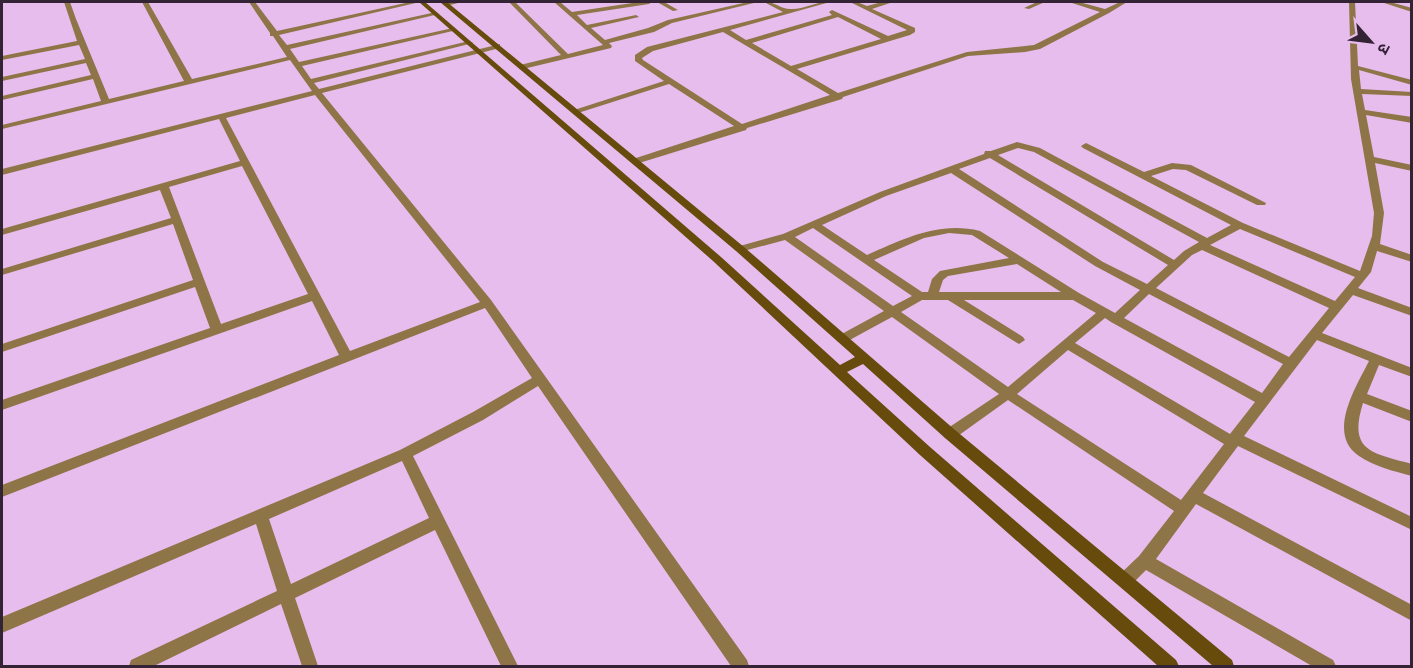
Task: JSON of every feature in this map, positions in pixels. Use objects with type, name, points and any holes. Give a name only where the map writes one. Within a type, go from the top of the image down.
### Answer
[{"type":"main road","points":[[422,2],[642,193],[963,485],[1170,666]]},
{"type":"main road","points":[[445,3],[740,249],[950,434],[1226,666]]},
{"type":"main road","points":[[522,88],[541,82]]},
{"type":"main road","points":[[642,193],[653,192],[665,186]]},
{"type":"main road","points":[[662,211],[668,204],[683,201]]},
{"type":"main road","points":[[837,371],[863,359]]},
{"type":"street","points":[[67,2],[106,102]]},
{"type":"street","points":[[145,2],[189,82]]},
{"type":"street","points":[[255,2],[273,34],[313,87],[487,303],[741,666]]},
{"type":"street","points":[[273,34],[417,2]]},
{"type":"street","points":[[445,3],[459,2]]},
{"type":"street","points":[[512,2],[530,17],[566,56]]},
{"type":"street","points":[[523,67],[608,46],[557,2]]},
{"type":"street","points":[[571,14],[649,2]]},
{"type":"street","points":[[660,2],[675,10]]},
{"type":"street","points":[[604,42],[651,30],[670,21],[755,2]]},
{"type":"street","points":[[767,2],[787,11]]},
{"type":"street","points":[[743,128],[639,61],[639,57],[650,49],[812,3],[827,2]]},
{"type":"street","points":[[792,68],[912,30],[854,2]]},
{"type":"street","points":[[867,8],[888,2]]},
{"type":"street","points":[[1027,8],[1042,2]]},
{"type":"street","points":[[1074,2],[1107,12]]},
{"type":"street","points":[[636,161],[967,54],[1037,47],[1124,2]]},
{"type":"street","points":[[1125,580],[1144,561],[1291,363],[1362,276],[1374,246],[1379,213],[1357,91],[1352,2]]},
{"type":"street","points":[[1383,2],[1412,10]]},
{"type":"street","points":[[812,3],[888,39]]},
{"type":"street","points":[[2,127],[291,57],[436,14]]},
{"type":"street","points":[[746,42],[838,15]]},
{"type":"street","points":[[586,27],[636,17]]},
{"type":"street","points":[[723,29],[839,97]]},
{"type":"street","points":[[291,57],[453,30]]},
{"type":"street","points":[[2,58],[81,42]]},
{"type":"street","points":[[2,172],[221,116],[313,87],[473,47],[496,46]]},
{"type":"street","points":[[2,80],[90,60]]},
{"type":"street","points":[[1355,67],[1412,83]]},
{"type":"street","points":[[2,98],[96,76]]},
{"type":"street","points":[[575,111],[671,81]]},
{"type":"street","points":[[1357,91],[1412,94]]},
{"type":"street","points":[[1361,112],[1412,120]]},
{"type":"street","points":[[221,116],[347,358]]},
{"type":"street","points":[[740,249],[787,236],[988,153],[1017,145],[1029,146],[1204,243],[1337,307]]},
{"type":"street","points":[[1086,146],[1239,225],[1362,276]]},
{"type":"street","points":[[988,153],[1174,264]]},
{"type":"street","points":[[1369,159],[1412,168]]},
{"type":"street","points":[[2,232],[245,162]]},
{"type":"street","points":[[1144,176],[1172,166],[1188,167],[1261,203]]},
{"type":"street","points":[[950,168],[1058,239],[1146,290],[1291,363]]},
{"type":"street","points":[[164,187],[217,330]]},
{"type":"street","points":[[2,272],[176,220]]},
{"type":"street","points":[[814,224],[926,296]]},
{"type":"street","points":[[950,434],[1008,394],[1067,344],[1146,290],[1174,264],[1204,243],[1239,225]]},
{"type":"street","points":[[866,259],[920,237],[956,228],[976,233],[1109,316],[1263,400]]},
{"type":"street","points":[[787,236],[1008,394],[1183,509]]},
{"type":"street","points":[[1374,246],[1412,259]]},
{"type":"street","points":[[926,296],[944,273],[1019,260]]},
{"type":"street","points":[[2,348],[199,282]]},
{"type":"street","points":[[1351,290],[1412,312]]},
{"type":"street","points":[[2,405],[315,296]]},
{"type":"street","points":[[842,339],[892,311],[926,296],[1075,296]]},
{"type":"street","points":[[952,297],[1019,340]]},
{"type":"street","points":[[2,491],[487,303]]},
{"type":"street","points":[[1314,334],[1412,373]]},
{"type":"street","points":[[1067,344],[1234,440],[1412,524]]},
{"type":"street","points":[[1376,358],[1359,396],[1349,431],[1352,441],[1360,450],[1374,457],[1412,470]]},
{"type":"street","points":[[2,625],[405,454],[478,416],[540,379]]},
{"type":"street","points":[[1359,396],[1412,417]]},
{"type":"street","points":[[405,454],[510,666]]},
{"type":"street","points":[[1193,495],[1412,614]]},
{"type":"street","points":[[260,515],[310,666]]},
{"type":"street","points":[[137,666],[438,521]]},
{"type":"street","points":[[1144,561],[1327,666]]}]
